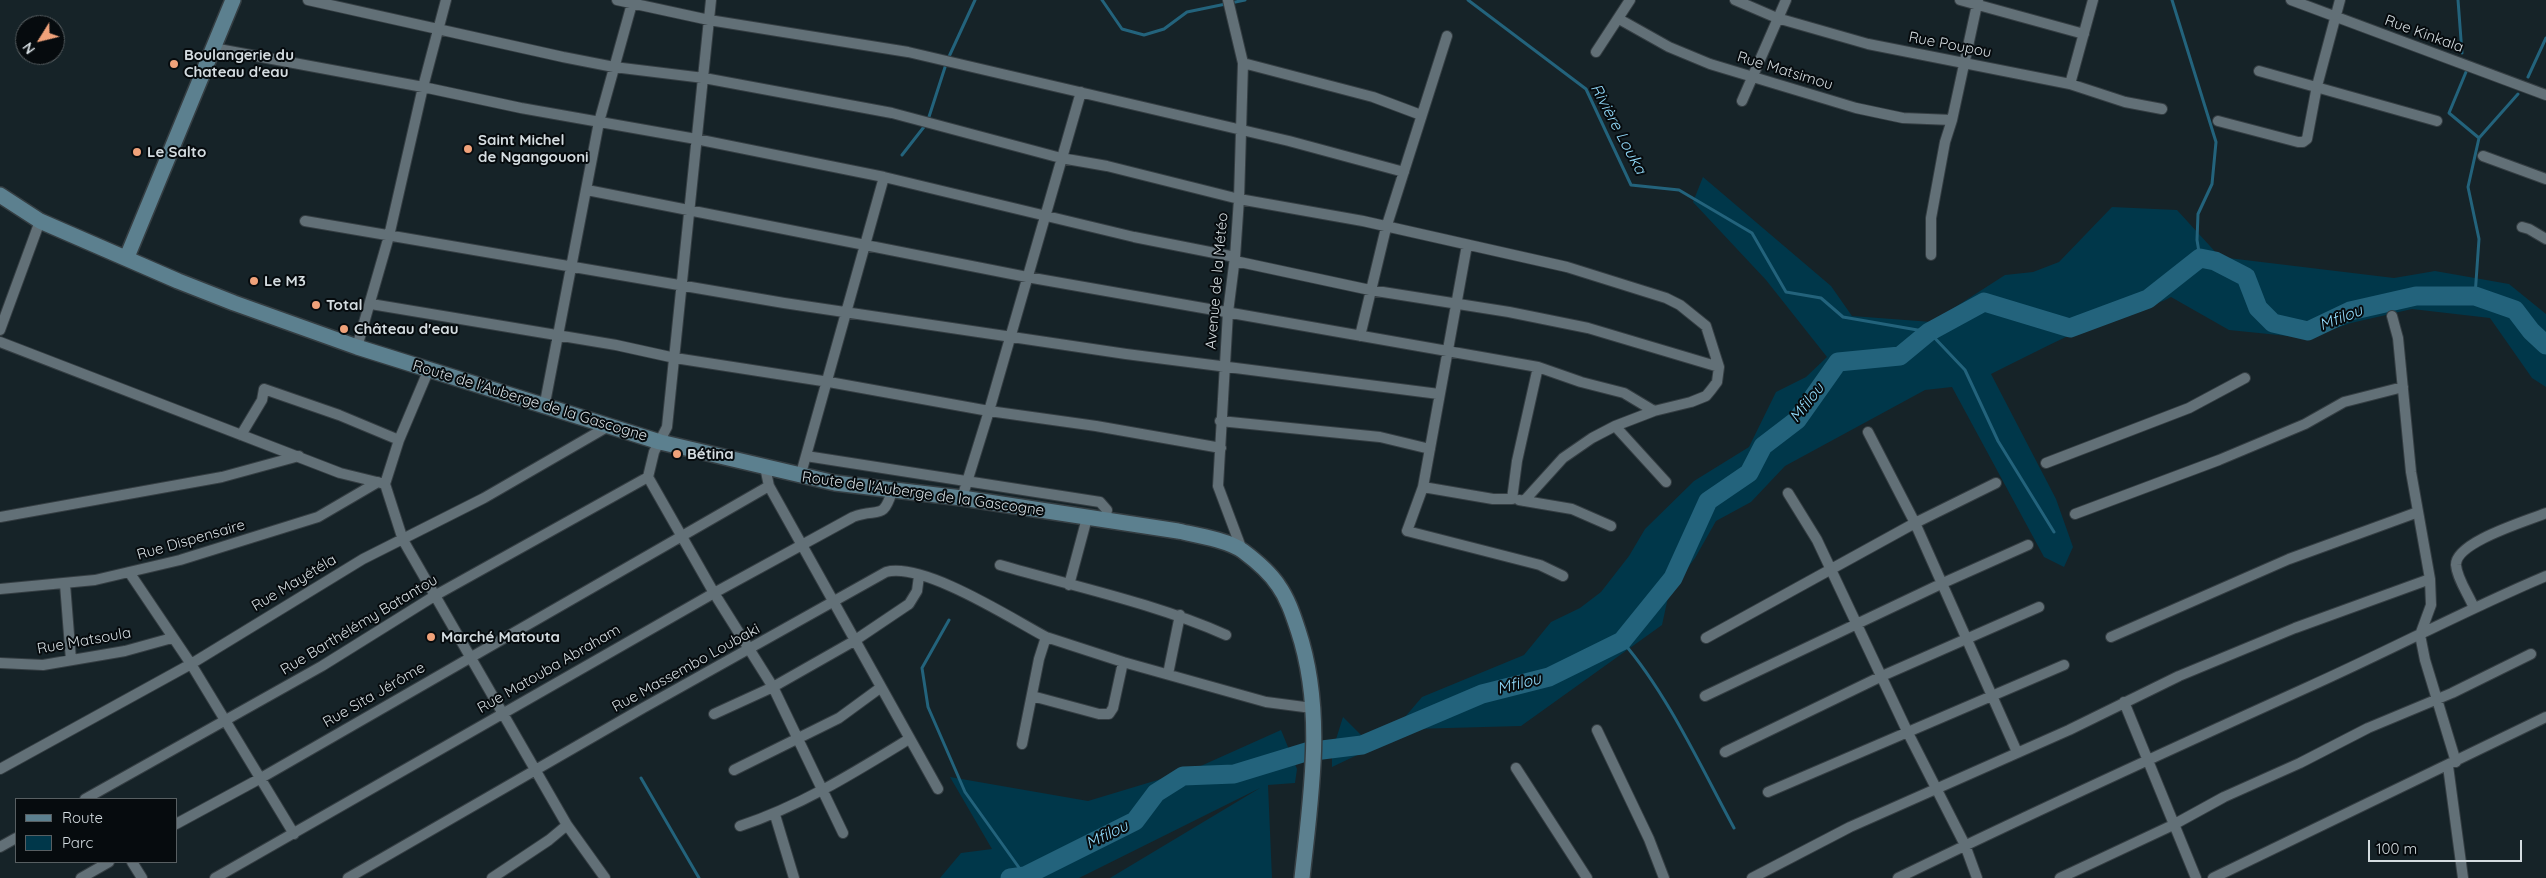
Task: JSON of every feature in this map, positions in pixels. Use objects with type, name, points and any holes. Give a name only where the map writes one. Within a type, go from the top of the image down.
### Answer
[{"type":"street","points":[[127,257],[233,0]]},
{"type":"street","points":[[308,0],[614,67],[704,78],[892,113],[1061,158],[1107,166],[1239,199],[1567,267],[1666,298],[1680,304],[1706,326],[1719,367],[1717,382],[1706,396],[1654,411],[1615,426],[1563,458],[1524,501]]},
{"type":"street","points":[[357,347],[371,304],[389,236],[423,87],[446,0]]},
{"type":"street","points":[[617,0],[709,20],[908,52],[1242,130],[1404,172]]},
{"type":"street","points":[[711,0],[696,139],[691,210],[680,285],[675,358],[667,427],[654,452],[648,477],[714,592],[773,687],[843,833]]},
{"type":"street","name":"Avenue de la Météo","points":[[1228,0],[1243,63],[1242,130],[1235,259],[1228,312],[1220,421],[1221,448],[1218,486],[1242,550]]},
{"type":"street","points":[[1596,52],[1630,0]]},
{"type":"street","name":"Rue Poupou","points":[[1735,0],[1777,18],[1868,44],[2070,84],[2125,102],[2162,109]]},
{"type":"street","points":[[1742,100],[1786,0]]},
{"type":"street","points":[[1960,0],[1978,2],[2084,34]]},
{"type":"street","points":[[2070,84],[2093,0]]},
{"type":"street","name":"Rue Kinkala","points":[[2292,0],[2335,18],[2513,81],[2546,95]]},
{"type":"street","points":[[2218,122],[2303,142],[2306,139],[2317,86],[2340,0]]},
{"type":"street","points":[[544,408],[599,122],[633,2]]},
{"type":"street","points":[[1931,255],[1931,218],[1945,142],[1952,120],[1978,2]]},
{"type":"street","name":"Rue Matsimou","points":[[1619,19],[1678,50],[1710,64],[1856,108],[1903,118],[1952,120]]},
{"type":"street","points":[[1360,336],[1386,228],[1447,36]]},
{"type":"street","points":[[214,48],[423,87],[521,108],[696,139],[884,177],[1134,237],[1370,290],[1456,303],[1588,328],[1719,367]]},
{"type":"street","points":[[1243,63],[1373,97],[1421,115]]},
{"type":"street","points":[[2259,71],[2437,121]]},
{"type":"street","points":[[962,498],[1081,92]]},
{"type":"street","points":[[2483,156],[2546,179]]},
{"type":"street","points":[[800,477],[884,177]]},
{"type":"street","points":[[587,190],[1026,277],[1538,367],[1581,382],[1624,393],[1654,411]]},
{"type":"street","name":"Route de l'Auberge de la Gascogne","points":[[0,195],[40,221],[127,257],[178,281],[357,347],[606,427],[800,477],[892,491],[962,498],[1178,530],[1242,550],[1278,584],[1290,606],[1308,659],[1314,738],[1314,772],[1302,878]]},
{"type":"street","points":[[0,330],[40,221]]},
{"type":"street","points":[[305,221],[572,265],[784,303],[848,310],[1010,337],[1439,394]]},
{"type":"street","points":[[2522,227],[2530,229],[2546,240]]},
{"type":"street","points":[[1467,245],[1446,351],[1423,487],[1408,531],[1540,565],[1563,576]]},
{"type":"street","points":[[371,304],[616,345],[675,358],[1221,448]]},
{"type":"street","points":[[2392,316],[2398,338],[2408,441],[2430,579],[2431,605],[2420,635],[2452,764],[2463,878]]},
{"type":"street","points":[[0,342],[340,473],[382,483]]},
{"type":"street","points":[[1512,498],[1517,461],[1538,367]]},
{"type":"street","points":[[429,369],[382,483],[403,540],[567,825],[605,878]]},
{"type":"street","points":[[2046,463],[2189,408],[2244,378]]},
{"type":"street","points":[[2076,514],[2219,460],[2304,424],[2344,402],[2403,387]]},
{"type":"street","points":[[241,435],[262,400],[264,389],[339,415],[399,440]]},
{"type":"street","points":[[1220,421],[1380,436],[1430,448]]},
{"type":"street","points":[[1615,426],[1666,482]]},
{"type":"street","name":"Rue Mayétéla","points":[[0,769],[190,664],[363,559],[484,498],[606,427]]},
{"type":"street","points":[[1868,432],[1915,522],[2017,752]]},
{"type":"street","points":[[0,517],[222,477],[299,456]]},
{"type":"street","points":[[806,456],[1080,498],[1105,505],[1105,520]]},
{"type":"street","points":[[765,467],[769,486],[801,546],[938,789]]},
{"type":"street","name":"Rue Barthélémy Batantou","points":[[92,798],[225,719],[322,666],[436,595],[648,477]]},
{"type":"street","name":"Rue Dispensaire","points":[[0,589],[65,584],[180,560],[318,517],[382,483]]},
{"type":"street","points":[[1706,638],[1915,522],[1996,483]]},
{"type":"street","name":"Rue Sita Jérôme","points":[[178,823],[261,778],[470,656],[769,486]]},
{"type":"street","points":[[1423,487],[1493,499],[1512,498],[1572,508],[1611,526]]},
{"type":"street","points":[[1024,507],[1029,490]]},
{"type":"street","name":"Rue Matouba Abraham","points":[[215,878],[714,592],[853,517],[867,512],[882,512],[887,507],[892,491]]},
{"type":"street","points":[[1788,493],[1830,568],[1908,733],[1965,846],[1977,878]]},
{"type":"street","points":[[1069,585],[1082,517],[1080,498]]},
{"type":"street","points":[[2111,637],[2289,559],[2418,512]]},
{"type":"street","points":[[2474,608],[2456,566],[2457,558],[2462,552],[2478,541],[2546,513]]},
{"type":"street","points":[[1705,696],[1857,623],[2028,545]]},
{"type":"street","points":[[1000,565],[1069,585],[1128,599],[1180,616],[1226,635]]},
{"type":"street","name":"Rue Massembo Loubaki","points":[[348,878],[535,770],[833,604],[886,572],[894,570],[919,576],[970,594],[1046,637],[1123,662],[1266,702],[1312,708]]},
{"type":"street","points":[[129,572],[225,719],[294,834]]},
{"type":"street","points":[[714,714],[773,687],[854,641],[909,604],[917,591],[919,576]]},
{"type":"street","points":[[1898,878],[2146,760],[2546,576]]},
{"type":"street","points":[[1752,878],[1850,827],[1936,790],[2124,702],[2295,628],[2430,579]]},
{"type":"street","points":[[65,584],[71,660]]},
{"type":"street","points":[[1725,752],[1882,676],[2038,607]]},
{"type":"street","points":[[1168,674],[1180,616]]},
{"type":"street","points":[[1022,744],[1039,659],[1046,637]]},
{"type":"street","name":"Rue Matsoula","points":[[0,663],[43,665],[125,652],[172,638]]},
{"type":"street","points":[[2060,878],[2173,825],[2224,797],[2300,763],[2368,728],[2437,700],[2531,654]]},
{"type":"street","points":[[1032,696],[1099,714],[1109,714],[1123,662]]},
{"type":"street","points":[[1768,792],[2064,665]]},
{"type":"street","points":[[734,770],[839,718],[880,688]]},
{"type":"street","points":[[2124,702],[2146,760],[2196,878]]},
{"type":"street","points":[[2213,878],[2546,717]]},
{"type":"street","points":[[1597,730],[1648,839],[1664,878]]},
{"type":"street","points":[[740,826],[775,814],[909,739]]},
{"type":"street","points":[[1516,768],[1587,878]]},
{"type":"street","points":[[775,814],[794,878]]},
{"type":"street","points":[[492,878],[542,845],[567,825]]},
{"type":"street","points":[[0,847],[15,839]]},
{"type":"street","points":[[81,878],[107,863]]},
{"type":"street","points":[[133,863],[142,878]]},
{"type":"green space","points":[[1703,177],[1831,286],[1852,316],[1932,322],[2005,275],[2033,272],[2059,262],[2112,207],[2177,210],[2220,257],[2394,278],[2435,271],[2509,284],[2546,314],[2546,387],[2532,378],[2490,318],[2412,309],[2351,323],[2308,338],[2229,330],[2171,297],[2082,330],[1991,374],[2056,499],[2073,547],[2064,567],[2044,557],[1952,387],[1925,390],[1785,466],[1751,502],[1716,521],[1695,558],[1669,593],[1662,625],[1521,726],[1412,729],[1332,767],[1332,752],[1343,717],[1362,736],[1405,717],[1422,697],[1524,655],[1551,622],[1580,608],[1601,592],[1629,556],[1645,529],[1694,481],[1749,447],[1776,392],[1806,377],[1827,357],[1766,280],[1693,202]]},
{"type":"green space","points":[[1281,730],[1297,769],[1295,783],[1268,785],[1272,878],[1110,878],[1260,788],[1079,878],[940,878],[961,853],[992,849],[950,777],[1088,801],[1194,769]]},
{"type":"waterway","points":[[902,155],[927,123],[947,61],[975,0]]},
{"type":"waterway","name":"Rivière Louka","points":[[1102,0],[1122,29],[1144,35],[1164,29],[1187,12],[1245,0]]},
{"type":"waterway","name":"Rivière Louka","points":[[1468,0],[1586,89],[1631,185],[1679,190],[1752,233],[1786,292],[1821,298],[1843,317],[1929,332],[1965,370],[1998,441],[2054,532]]},
{"type":"waterway","points":[[2172,0],[2216,142],[2212,184],[2198,214],[2197,240],[2200,258]]},
{"type":"waterway","points":[[2458,0],[2462,53]]},
{"type":"waterway","points":[[2528,77],[2546,38]]},
{"type":"waterway","points":[[2466,72],[2449,113],[2479,138],[2468,187],[2479,239],[2475,296]]},
{"type":"waterway","points":[[2479,138],[2518,94]]},
{"type":"waterway","name":"Mfilou","points":[[1010,878],[1025,876],[1135,821],[1156,793],[1183,776],[1234,774],[1306,752],[1362,745],[1482,694],[1549,677],[1622,641],[1673,578],[1708,501],[1749,473],[1763,446],[1797,420],[1838,362],[1900,356],[1929,332],[1984,302],[2070,328],[2148,299],[2200,258],[2215,261],[2246,277],[2258,308],[2273,323],[2308,331],[2350,311],[2416,296],[2475,296],[2515,310],[2531,331],[2546,345]]},
{"type":"waterway","points":[[949,620],[922,668],[928,707],[965,792],[1025,876]]},
{"type":"waterway","points":[[1622,641],[1669,707],[1734,828]]},
{"type":"waterway","points":[[641,778],[699,878]]},
{"type":"place","name":"Boulangerie du Chateau d'eau","points":[[174,64]]},
{"type":"place","name":"Saint Michel de Ngangouoni","points":[[468,149]]},
{"type":"place","name":"Le Salto","points":[[137,152]]},
{"type":"place","name":"Le M3","points":[[254,281]]},
{"type":"place","name":"Total","points":[[316,305]]},
{"type":"place","name":"Château d'eau","points":[[344,329]]},
{"type":"place","name":"Bétina","points":[[677,454]]},
{"type":"place","name":"Marché Matouta","points":[[431,637]]}]
